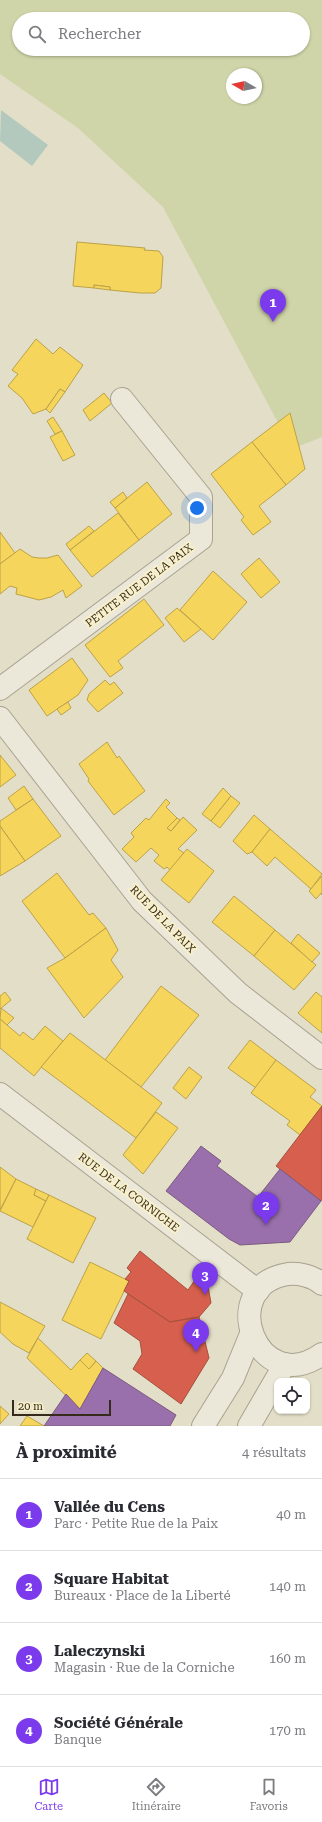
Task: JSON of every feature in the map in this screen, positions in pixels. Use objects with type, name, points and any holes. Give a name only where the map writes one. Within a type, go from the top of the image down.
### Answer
[{"type":"street","name":"PETITE RUE DE LA PAIX","points":[[0,689],[202,539],[201,497],[122,399]]},
{"type":"street","name":"RUE DE LA PAIX","points":[[0,718],[142,901],[238,993],[322,1058]]},
{"type":"street","name":"RUE DE LA CORNICHE","points":[[0,1094],[258,1291]]},
{"type":"street","points":[[321,1281],[307,1275],[287,1275],[280,1276],[268,1282],[258,1291],[251,1305],[248,1319],[251,1334],[259,1348],[270,1358],[285,1364],[300,1364],[314,1360],[322,1354]]},
{"type":"street","points":[[203,1426],[233,1378],[251,1334]]},
{"type":"street","points":[[249,1426],[285,1364]]},
{"type":"green space","points":[[0,0],[322,0],[322,437],[292,449],[163,207],[78,128],[0,74]]},
{"type":"shaded area","points":[[1,110],[48,145],[32,166],[0,141]]},
{"type":"building: Logements","points":[[77,242],[145,248],[144,250],[159,251],[163,257],[161,288],[155,293],[140,293],[110,290],[110,287],[94,285],[94,288],[73,286]]},
{"type":"building: Logements","points":[[94,285],[110,287],[110,290],[94,288]]},
{"type":"building: Logements","points":[[36,339],[53,354],[60,347],[83,365],[65,392],[60,389],[46,409],[33,414],[22,398],[8,386],[18,374],[12,370]]},
{"type":"building: Logements","points":[[60,389],[65,392],[50,413],[46,409]]},
{"type":"building: Logements","points":[[104,393],[112,403],[90,421],[83,410]]},
{"type":"building: Logements","points":[[290,413],[305,469],[286,485],[252,442]]},
{"type":"building: Logements","points":[[53,417],[62,431],[55,434],[47,421]]},
{"type":"building: Logements","points":[[62,431],[75,455],[63,461],[50,437]]},
{"type":"building: Logements","points":[[252,442],[286,485],[259,506],[271,522],[253,535],[241,520],[244,517],[211,474]]},
{"type":"building: Logements","points":[[147,482],[172,514],[139,540],[115,508]]},
{"type":"building: Logements","points":[[123,492],[127,498],[115,508],[110,502]]},
{"type":"building: Logements","points":[[118,513],[139,540],[92,577],[70,550]]},
{"type":"building: Logements","points":[[89,526],[94,531],[70,550],[66,544]]},
{"type":"building: Logements","points":[[0,532],[15,553],[0,564]]},
{"type":"building: Logements","points":[[20,549],[32,557],[47,558],[58,555],[82,586],[66,598],[63,590],[51,597],[39,600],[16,594],[17,588],[10,586],[0,594],[0,564]]},
{"type":"building: Logements","points":[[259,558],[280,582],[261,598],[241,574]]},
{"type":"building: Logements","points":[[213,571],[247,602],[213,640],[180,610]]},
{"type":"building: Logements","points":[[144,599],[164,625],[118,661],[123,668],[110,677],[85,645]]},
{"type":"building: Logements","points":[[177,608],[201,629],[184,642],[165,618]]},
{"type":"building: Logements","points":[[72,658],[88,680],[78,695],[47,716],[29,690]]},
{"type":"building: Logements","points":[[105,680],[110,685],[114,682],[123,693],[98,712],[87,700],[89,694]]},
{"type":"building: Logements","points":[[68,702],[71,708],[61,715],[57,709]]},
{"type":"building: Logements","points":[[107,742],[117,758],[119,756],[145,791],[114,815],[88,781],[89,779],[79,764]]},
{"type":"building: Logements","points":[[0,755],[16,775],[0,787]]},
{"type":"building: Logements","points":[[24,786],[33,799],[16,810],[8,798]]},
{"type":"building: Logements","points":[[223,788],[231,796],[211,821],[202,814]]},
{"type":"building: Logements","points":[[231,796],[240,803],[220,828],[211,821]]},
{"type":"building: Logements","points":[[33,799],[61,836],[25,861],[0,826],[0,821]]},
{"type":"building: Logements","points":[[166,799],[170,803],[166,807],[177,818],[167,828],[171,831],[183,817],[197,830],[178,849],[184,853],[170,870],[167,867],[164,869],[154,861],[159,855],[151,848],[136,862],[122,849],[134,837],[131,833],[146,818],[149,820]]},
{"type":"building: Logements","points":[[254,815],[270,829],[252,852],[247,854],[233,841]]},
{"type":"building: Logements","points":[[177,818],[180,820],[171,831],[167,828]]},
{"type":"building: Logements","points":[[0,826],[25,861],[0,876]]},
{"type":"building: Logements","points":[[270,829],[322,874],[311,889],[275,857],[267,866],[252,852]]},
{"type":"building: Logements","points":[[187,849],[214,871],[189,903],[161,880]]},
{"type":"building: Logements","points":[[57,873],[89,915],[93,913],[106,928],[65,958],[22,901]]},
{"type":"building: Logements","points":[[322,876],[322,895],[321,893],[316,899],[309,891]]},
{"type":"building: Logements","points":[[234,896],[275,930],[254,956],[212,922]]},
{"type":"building: Logements","points":[[106,928],[118,950],[111,960],[123,977],[84,1018],[47,968],[65,958]]},
{"type":"building: Logements","points":[[275,930],[316,965],[294,990],[254,956]]},
{"type":"building: Logements","points":[[298,934],[320,953],[312,962],[291,943]]},
{"type":"building: Logements","points":[[161,986],[199,1015],[141,1087],[105,1060]]},
{"type":"building: Logements","points":[[5,992],[11,1000],[0,1009],[0,996]]},
{"type":"building: Logements","points":[[316,992],[322,997],[322,1033],[298,1013]]},
{"type":"building: Logements","points":[[1,1008],[14,1018],[7,1025],[0,1019]]},
{"type":"building: Logements","points":[[0,1019],[20,1036],[23,1032],[33,1040],[45,1026],[63,1041],[34,1076],[0,1048]]},
{"type":"building: Logements","points":[[70,1033],[162,1103],[136,1138],[41,1067]]},
{"type":"building: Logements","points":[[250,1040],[276,1060],[256,1088],[228,1068]]},
{"type":"building: Logements","points":[[276,1060],[316,1090],[310,1097],[322,1106],[300,1135],[287,1125],[290,1121],[251,1093]]},
{"type":"building: Logements","points":[[189,1067],[202,1077],[186,1099],[173,1088]]},
{"type":"building: Logements","points":[[156,1112],[178,1128],[143,1174],[123,1155]]},
{"type":"building: Logements","points":[[0,1167],[16,1179],[0,1210]]},
{"type":"building: Logements","points":[[16,1179],[36,1189],[34,1195],[46,1201],[33,1227],[0,1211]]},
{"type":"building: Logements","points":[[36,1189],[49,1195],[46,1201],[34,1195]]},
{"type":"building: Logements","points":[[49,1195],[96,1218],[73,1263],[27,1239]]},
{"type":"building: Logements","points":[[90,1262],[129,1281],[101,1339],[62,1320]]},
{"type":"building: Logements","points":[[0,1302],[45,1326],[29,1353],[13,1344],[0,1332]]},
{"type":"building: Logements","points":[[38,1338],[71,1370],[80,1360],[89,1369],[96,1361],[103,1368],[80,1409],[27,1358]]},
{"type":"building: Logements","points":[[87,1353],[96,1361],[89,1369],[80,1360]]},
{"type":"building: Logements","points":[[0,1406],[9,1414],[0,1424]]},
{"type":"building: Logements","points":[[27,1416],[44,1426],[20,1426]]},
{"type":"building: Commerces","points":[[322,1106],[322,1199],[321,1201],[276,1166]]},
{"type":"building: Commerces","points":[[140,1251],[188,1290],[197,1277],[208,1286],[211,1303],[199,1317],[170,1322],[124,1291],[129,1281],[125,1279],[131,1272],[127,1268]]},
{"type":"building: Commerces","points":[[128,1294],[170,1322],[199,1317],[209,1358],[181,1404],[133,1369],[142,1354],[140,1341],[114,1323]]},
{"type":"building: Bureaux","points":[[201,1146],[221,1161],[217,1166],[258,1197],[280,1169],[321,1201],[290,1242],[240,1245],[229,1239],[166,1191]]},
{"type":"building: Bureaux","points":[[103,1368],[176,1415],[170,1426],[44,1426],[66,1394],[80,1409]]},
{"type":"place","name":"Vallée du Cens","points":[[273,322]]},
{"type":"place","name":"Square Habitat","points":[[266,1225]]},
{"type":"place","name":"Laleczynski","points":[[205,1295]]},
{"type":"place","name":"Société Générale","points":[[196,1352]]}]
